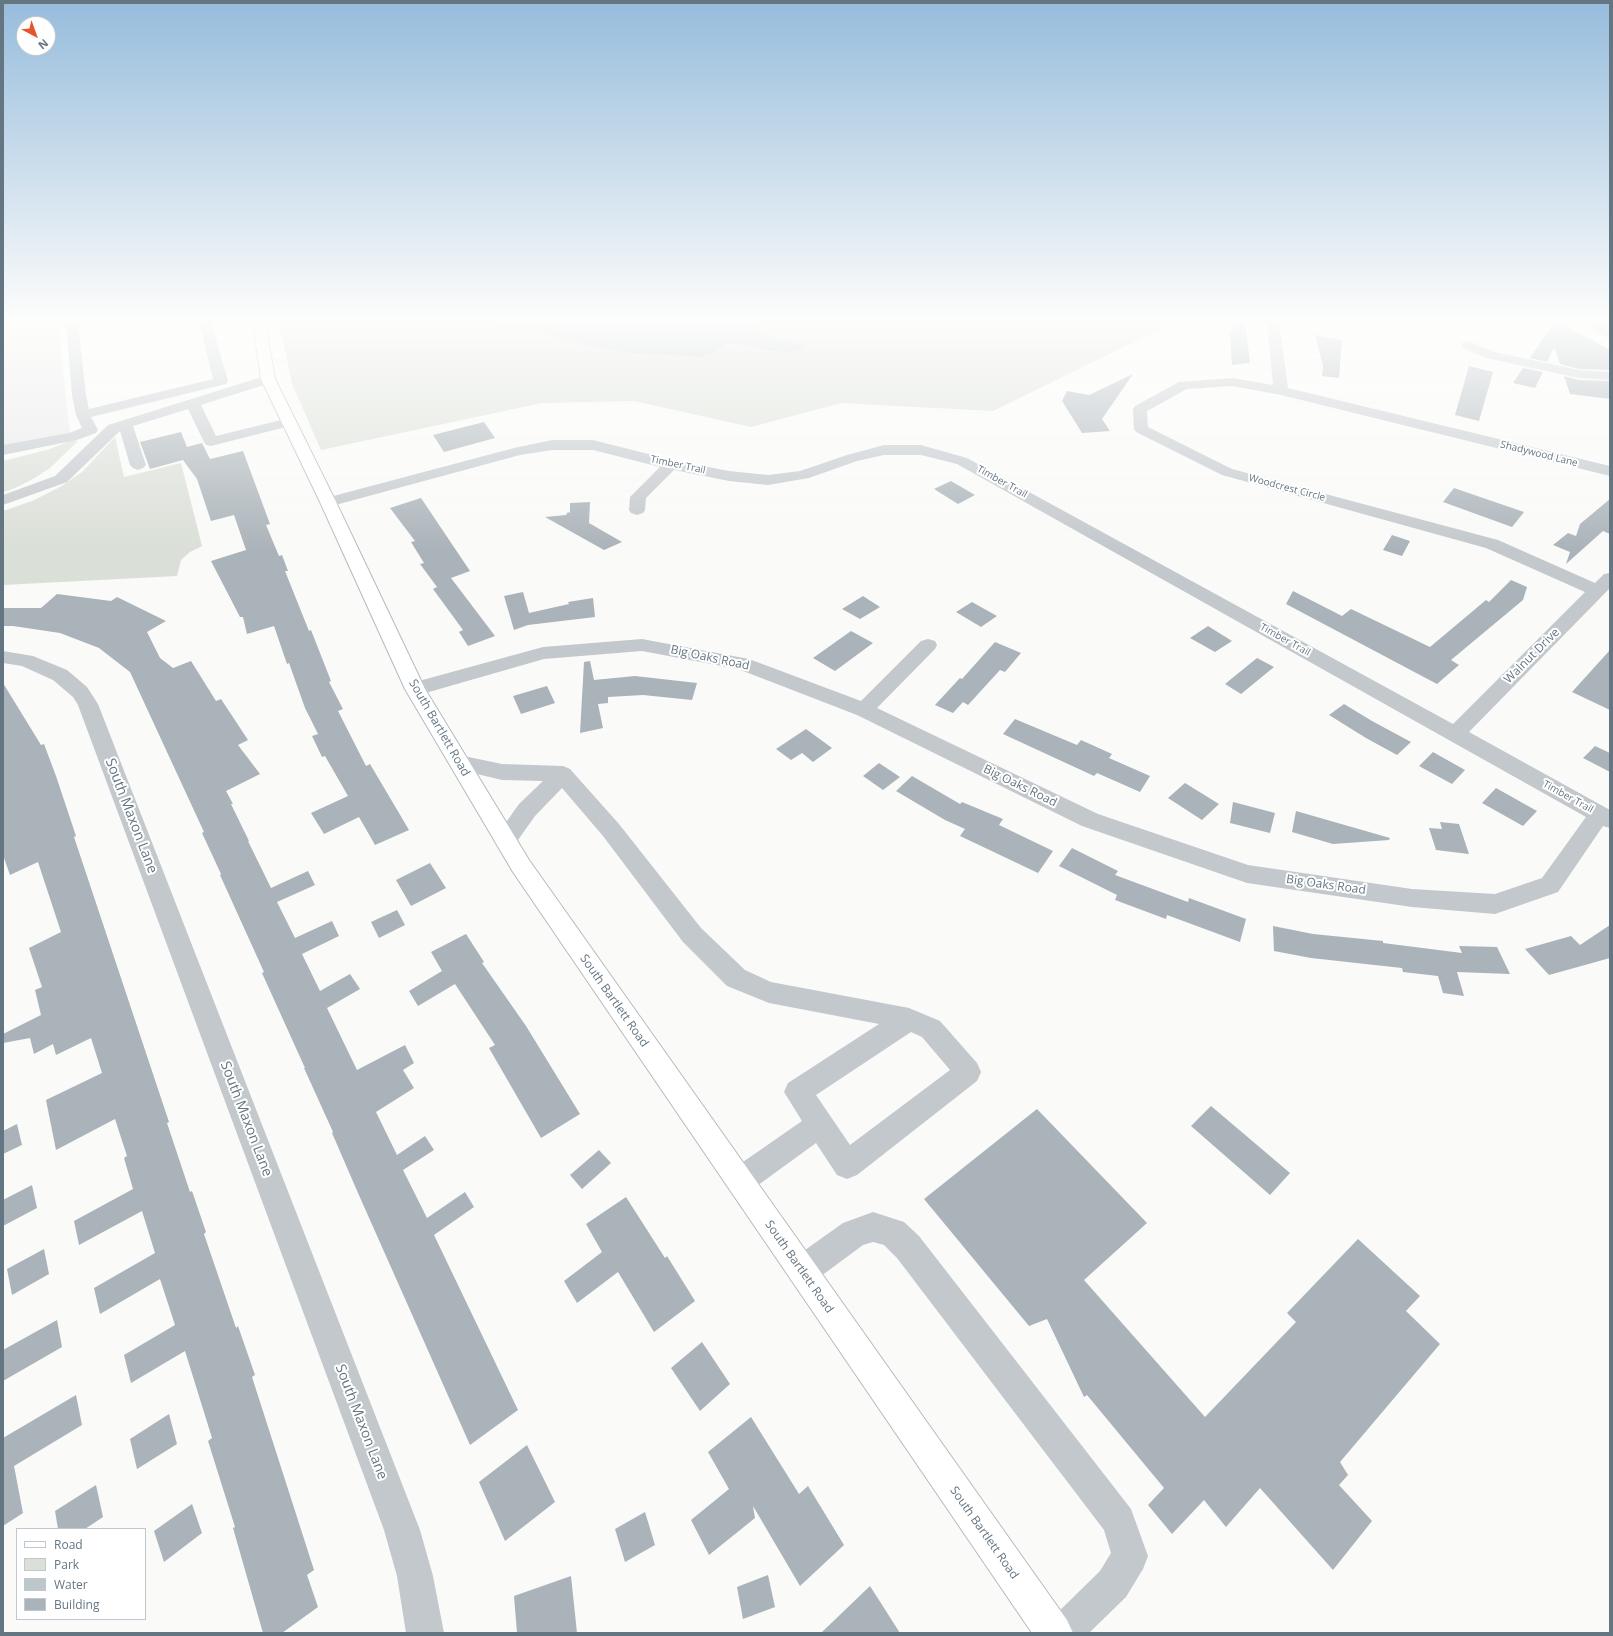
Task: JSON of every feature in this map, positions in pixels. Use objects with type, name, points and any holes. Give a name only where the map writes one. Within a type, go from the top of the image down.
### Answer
[{"type":"main road","name":"South Bartlett Road","points":[[277,398],[328,502],[415,689],[525,873],[1054,1633]]},
{"type":"street","points":[[80,398],[84,415],[91,430],[93,432],[108,434]]},
{"type":"street","points":[[84,415],[151,398]]},
{"type":"street","points":[[3,500],[61,479],[113,428],[208,398]]},
{"type":"street","name":"Woodcrest Circle","points":[[1159,398],[1140,408],[1141,429],[1227,472],[1492,544],[1596,591]]},
{"type":"street","name":"Shadywood Lane","points":[[1311,398],[1610,471]]},
{"type":"street","points":[[193,403],[211,442],[289,422]]},
{"type":"street","points":[[125,424],[138,465]]},
{"type":"street","points":[[3,450],[72,437],[91,430]]},
{"type":"street","name":"Timber Trail","points":[[328,502],[519,451],[552,445],[592,445],[728,476],[768,480],[803,476],[852,458],[884,450],[921,450],[962,461],[1605,817]]},
{"type":"street","points":[[636,510],[638,497],[671,464]]},
{"type":"street","name":"Walnut Drive","points":[[1455,734],[1610,578]]},
{"type":"street","name":"Big Oaks Road","points":[[415,689],[543,653],[642,644],[742,663],[864,710],[1098,822],[1247,874],[1404,897],[1495,904],[1550,885],[1605,817]]},
{"type":"street","points":[[864,710],[928,645]]},
{"type":"street","name":"South Maxon Lane","points":[[3,657],[26,660],[60,675],[80,692],[88,704],[402,1530],[415,1576],[425,1633]]},
{"type":"street","points":[[459,763],[502,772],[563,774],[611,830],[692,935],[736,978],[769,992],[909,1018],[930,1029],[968,1072],[847,1164],[798,1092],[909,1018]]},
{"type":"street","points":[[505,840],[527,810],[563,774]]},
{"type":"street","points":[[740,1181],[820,1124]]},
{"type":"street","points":[[802,1271],[854,1234],[873,1227],[893,1233],[908,1247],[1119,1522],[1130,1556],[1113,1584],[1063,1633]]},
{"type":"shaded area","points":[[3,398],[66,398],[70,434],[3,446]]},
{"type":"green space","points":[[298,398],[1019,398],[993,411],[841,403],[751,427],[634,401],[542,403],[321,450]]},
{"type":"green space","points":[[115,437],[124,477],[181,463],[202,546],[190,552],[181,560],[177,576],[3,585],[3,511],[32,501],[60,487],[82,472]]},
{"type":"green space","points":[[72,440],[78,441],[50,468],[33,479],[13,489],[3,492],[3,461],[50,449]]},
{"type":"building","points":[[1063,398],[1116,398],[1102,419],[1110,431],[1082,433],[1062,401]]},
{"type":"building","points":[[1460,398],[1485,398],[1479,421],[1455,415]]},
{"type":"building","points":[[484,422],[495,438],[444,452],[433,435]]},
{"type":"building","points":[[181,432],[187,447],[202,443],[210,459],[243,451],[270,524],[266,525],[279,556],[282,555],[288,571],[285,571],[309,631],[311,630],[331,681],[329,682],[343,709],[338,711],[366,766],[370,764],[409,830],[375,845],[359,817],[324,834],[311,813],[348,796],[325,756],[322,757],[312,736],[318,734],[305,708],[289,663],[287,664],[274,626],[247,634],[243,617],[240,617],[211,561],[246,550],[234,515],[211,521],[197,479],[183,460],[150,469],[140,442]]},
{"type":"building","points":[[951,481],[975,495],[958,504],[934,489]]},
{"type":"building","points":[[1454,488],[1524,512],[1512,527],[1443,502]]},
{"type":"building","points":[[421,498],[470,571],[451,578],[495,636],[468,646],[459,632],[463,630],[433,589],[437,587],[420,564],[424,563],[411,542],[415,541],[390,508]]},
{"type":"building","points":[[1610,499],[1610,534],[1603,531],[1566,564],[1570,552],[1553,545],[1568,533],[1576,536],[1580,524]]},
{"type":"building","points":[[590,502],[589,523],[622,542],[604,550],[545,517],[566,515],[568,512],[570,513],[570,503]]},
{"type":"building","points":[[1392,535],[1410,541],[1402,556],[1383,550]]},
{"type":"building","points":[[1511,580],[1527,587],[1523,600],[1451,660],[1459,665],[1437,684],[1286,604],[1293,591],[1342,616],[1351,609],[1430,647],[1486,600],[1489,602]]},
{"type":"building","points":[[523,592],[529,613],[569,604],[568,602],[593,598],[595,617],[528,625],[514,630],[504,596]]},
{"type":"building","points":[[57,594],[111,601],[117,597],[166,621],[147,632],[160,658],[173,668],[191,661],[216,701],[221,699],[248,740],[238,745],[260,774],[226,791],[271,888],[308,871],[315,885],[277,902],[295,938],[332,921],[339,936],[302,954],[320,991],[350,974],[360,989],[327,1008],[357,1070],[405,1045],[414,1063],[403,1070],[414,1088],[376,1112],[397,1155],[425,1136],[434,1150],[403,1170],[427,1218],[465,1192],[474,1207],[434,1235],[518,1410],[470,1445],[262,973],[264,972],[202,833],[204,832],[130,672],[99,648],[60,633],[13,626],[3,626],[3,608],[41,608]]},
{"type":"building","points":[[863,596],[880,607],[860,619],[842,609]]},
{"type":"building","points":[[972,602],[997,616],[981,627],[956,612]]},
{"type":"building","points":[[1208,626],[1232,641],[1215,652],[1190,638]]},
{"type":"building","points":[[851,631],[873,643],[835,671],[813,658]]},
{"type":"building","points":[[995,642],[1021,653],[1005,672],[1000,670],[968,705],[963,702],[953,713],[935,705],[960,678],[962,679]]},
{"type":"building","points":[[1610,650],[1610,710],[1572,692]]},
{"type":"building","points":[[1257,658],[1274,667],[1241,694],[1225,684]]},
{"type":"building","points":[[590,661],[594,680],[635,676],[697,683],[692,700],[643,695],[608,697],[608,703],[598,704],[603,728],[580,733],[584,662]]},
{"type":"building","points":[[3,683],[41,745],[44,744],[56,776],[76,836],[74,837],[169,1122],[167,1123],[190,1192],[192,1191],[206,1232],[204,1234],[236,1328],[238,1326],[255,1375],[252,1377],[314,1570],[307,1575],[318,1607],[282,1633],[263,1633],[233,1528],[235,1527],[208,1441],[212,1438],[185,1351],[131,1383],[124,1355],[175,1325],[160,1279],[100,1314],[94,1288],[155,1253],[142,1211],[79,1245],[74,1221],[133,1189],[124,1158],[127,1156],[115,1119],[56,1150],[46,1100],[102,1073],[91,1038],[56,1055],[53,1044],[34,1054],[30,1038],[3,1043],[3,1034],[41,1015],[35,990],[42,987],[29,948],[61,932],[38,862],[10,875],[3,855]]},
{"type":"building","points":[[547,686],[555,703],[521,714],[513,696]]},
{"type":"building","points":[[1344,704],[1411,742],[1397,755],[1366,738],[1329,715]]},
{"type":"building","points":[[1015,719],[1077,745],[1081,740],[1112,754],[1109,758],[1150,776],[1140,792],[1097,773],[1094,776],[1003,734]]},
{"type":"building","points":[[806,729],[832,748],[813,762],[802,753],[791,760],[776,749]]},
{"type":"building","points":[[1595,746],[1610,753],[1610,772],[1583,758]]},
{"type":"building","points":[[1433,752],[1465,770],[1452,784],[1419,766]]},
{"type":"building","points":[[879,763],[900,777],[883,790],[863,776]]},
{"type":"building","points":[[912,776],[960,804],[962,802],[1003,819],[999,825],[1053,851],[1038,873],[960,836],[965,829],[945,820],[896,791]]},
{"type":"building","points":[[1185,783],[1219,804],[1202,820],[1168,798]]},
{"type":"building","points":[[1496,788],[1537,811],[1523,826],[1482,803]]},
{"type":"building","points":[[1233,802],[1275,813],[1270,833],[1230,823]]},
{"type":"building","points":[[1296,811],[1390,838],[1389,840],[1333,844],[1292,832]]},
{"type":"building","points":[[1440,822],[1459,824],[1469,854],[1436,850],[1429,828],[1442,829]]},
{"type":"building","points":[[1072,848],[1118,871],[1115,875],[1188,902],[1189,898],[1246,919],[1240,942],[1167,915],[1166,919],[1115,900],[1117,895],[1059,866]]},
{"type":"building","points":[[430,863],[446,888],[411,906],[396,880]]},
{"type":"building","points":[[397,910],[405,925],[379,938],[371,922]]},
{"type":"building","points":[[1610,925],[1610,958],[1549,975],[1525,949],[1571,936],[1580,945]]},
{"type":"building","points":[[1273,926],[1313,934],[1383,941],[1383,943],[1462,953],[1459,946],[1497,947],[1510,974],[1457,972],[1464,996],[1443,993],[1438,976],[1403,972],[1402,968],[1311,958],[1274,951]]},
{"type":"building","points":[[466,934],[484,962],[482,963],[526,1026],[580,1114],[541,1138],[489,1048],[495,1045],[455,984],[418,1006],[409,991],[442,971],[431,952]]},
{"type":"building","points":[[1211,1106],[1290,1173],[1270,1195],[1191,1126]]},
{"type":"building","points":[[1037,1109],[1147,1223],[1084,1280],[1205,1417],[1296,1322],[1287,1313],[1358,1239],[1420,1296],[1406,1311],[1440,1344],[1340,1462],[1348,1475],[1339,1485],[1372,1521],[1333,1570],[1260,1488],[1226,1527],[1204,1500],[1172,1534],[1148,1505],[1164,1488],[1087,1395],[1084,1397],[1047,1319],[1029,1326],[924,1199]]},
{"type":"building","points":[[17,1124],[22,1145],[3,1154],[3,1131]]},
{"type":"building","points":[[599,1150],[611,1163],[582,1189],[570,1175]]},
{"type":"building","points":[[32,1185],[37,1208],[3,1226],[3,1200]]},
{"type":"building","points":[[626,1197],[665,1258],[667,1256],[695,1301],[654,1332],[618,1272],[577,1303],[564,1281],[602,1252],[586,1224]]},
{"type":"building","points":[[44,1249],[49,1274],[12,1295],[7,1269]]},
{"type":"building","points":[[57,1320],[62,1347],[3,1381],[3,1350]]},
{"type":"building","points":[[702,1342],[730,1384],[700,1411],[671,1368]]},
{"type":"building","points":[[76,1395],[82,1425],[14,1466],[23,1513],[3,1526],[3,1438]]},
{"type":"building","points":[[169,1414],[177,1444],[137,1469],[130,1439]]},
{"type":"building","points":[[751,1417],[799,1494],[808,1486],[844,1545],[800,1586],[753,1506],[755,1518],[709,1555],[691,1520],[729,1489],[708,1452]]},
{"type":"building","points":[[527,1445],[555,1502],[505,1541],[479,1482]]},
{"type":"building","points":[[96,1485],[103,1517],[86,1528],[58,1528],[55,1511]]},
{"type":"building","points":[[192,1504],[202,1533],[164,1562],[154,1531]]},
{"type":"building","points":[[645,1512],[655,1545],[625,1562],[615,1529]]},
{"type":"building","points":[[768,1575],[775,1607],[743,1619],[737,1587]]},
{"type":"building","points":[[571,1576],[577,1633],[517,1633],[514,1596]]},
{"type":"building","points":[[870,1586],[900,1633],[821,1633]]}]
